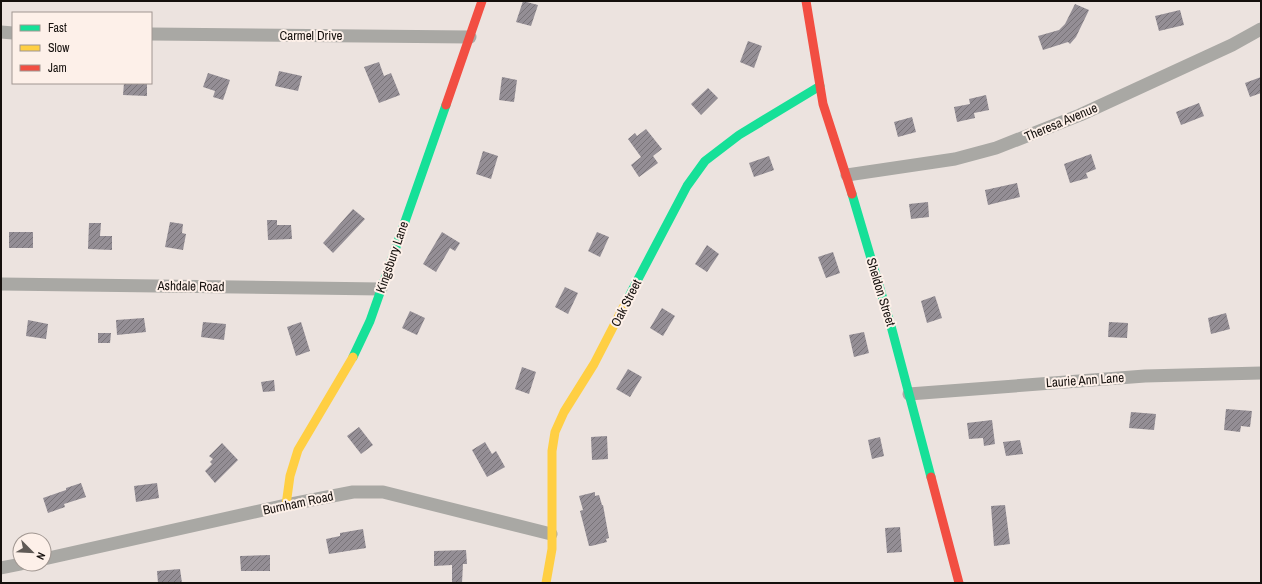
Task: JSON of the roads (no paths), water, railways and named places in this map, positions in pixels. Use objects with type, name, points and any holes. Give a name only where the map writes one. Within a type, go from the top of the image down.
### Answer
[{"type":"street","name":"Kingsbury Lane","points":[[286,505],[290,476],[298,450],[353,357],[370,321],[482,1]]},
{"type":"street","name":"Sheldon Street","points":[[806,1],[823,104],[847,176],[871,262],[892,326],[959,583]]},
{"type":"street","name":"Theresa Avenue","points":[[847,176],[955,159],[996,148],[1080,115],[1261,29]]},
{"type":"street","points":[[1,32],[12,33]]},
{"type":"street","name":"Carmel Drive","points":[[152,34],[470,37]]},
{"type":"street","name":"Oak Street","points":[[546,583],[552,549],[552,451],[555,432],[564,412],[594,364],[687,186],[705,161],[739,135],[820,86]]},
{"type":"street","name":"Ashdale Road","points":[[1,284],[381,289]]},
{"type":"street","name":"Laurie Ann Lane","points":[[909,394],[1145,376],[1261,373]]},
{"type":"street","name":"Burnham Road","points":[[52,557],[286,505],[354,492],[383,492],[551,534]]},
{"type":"street","points":[[1,568],[12,566]]}]
